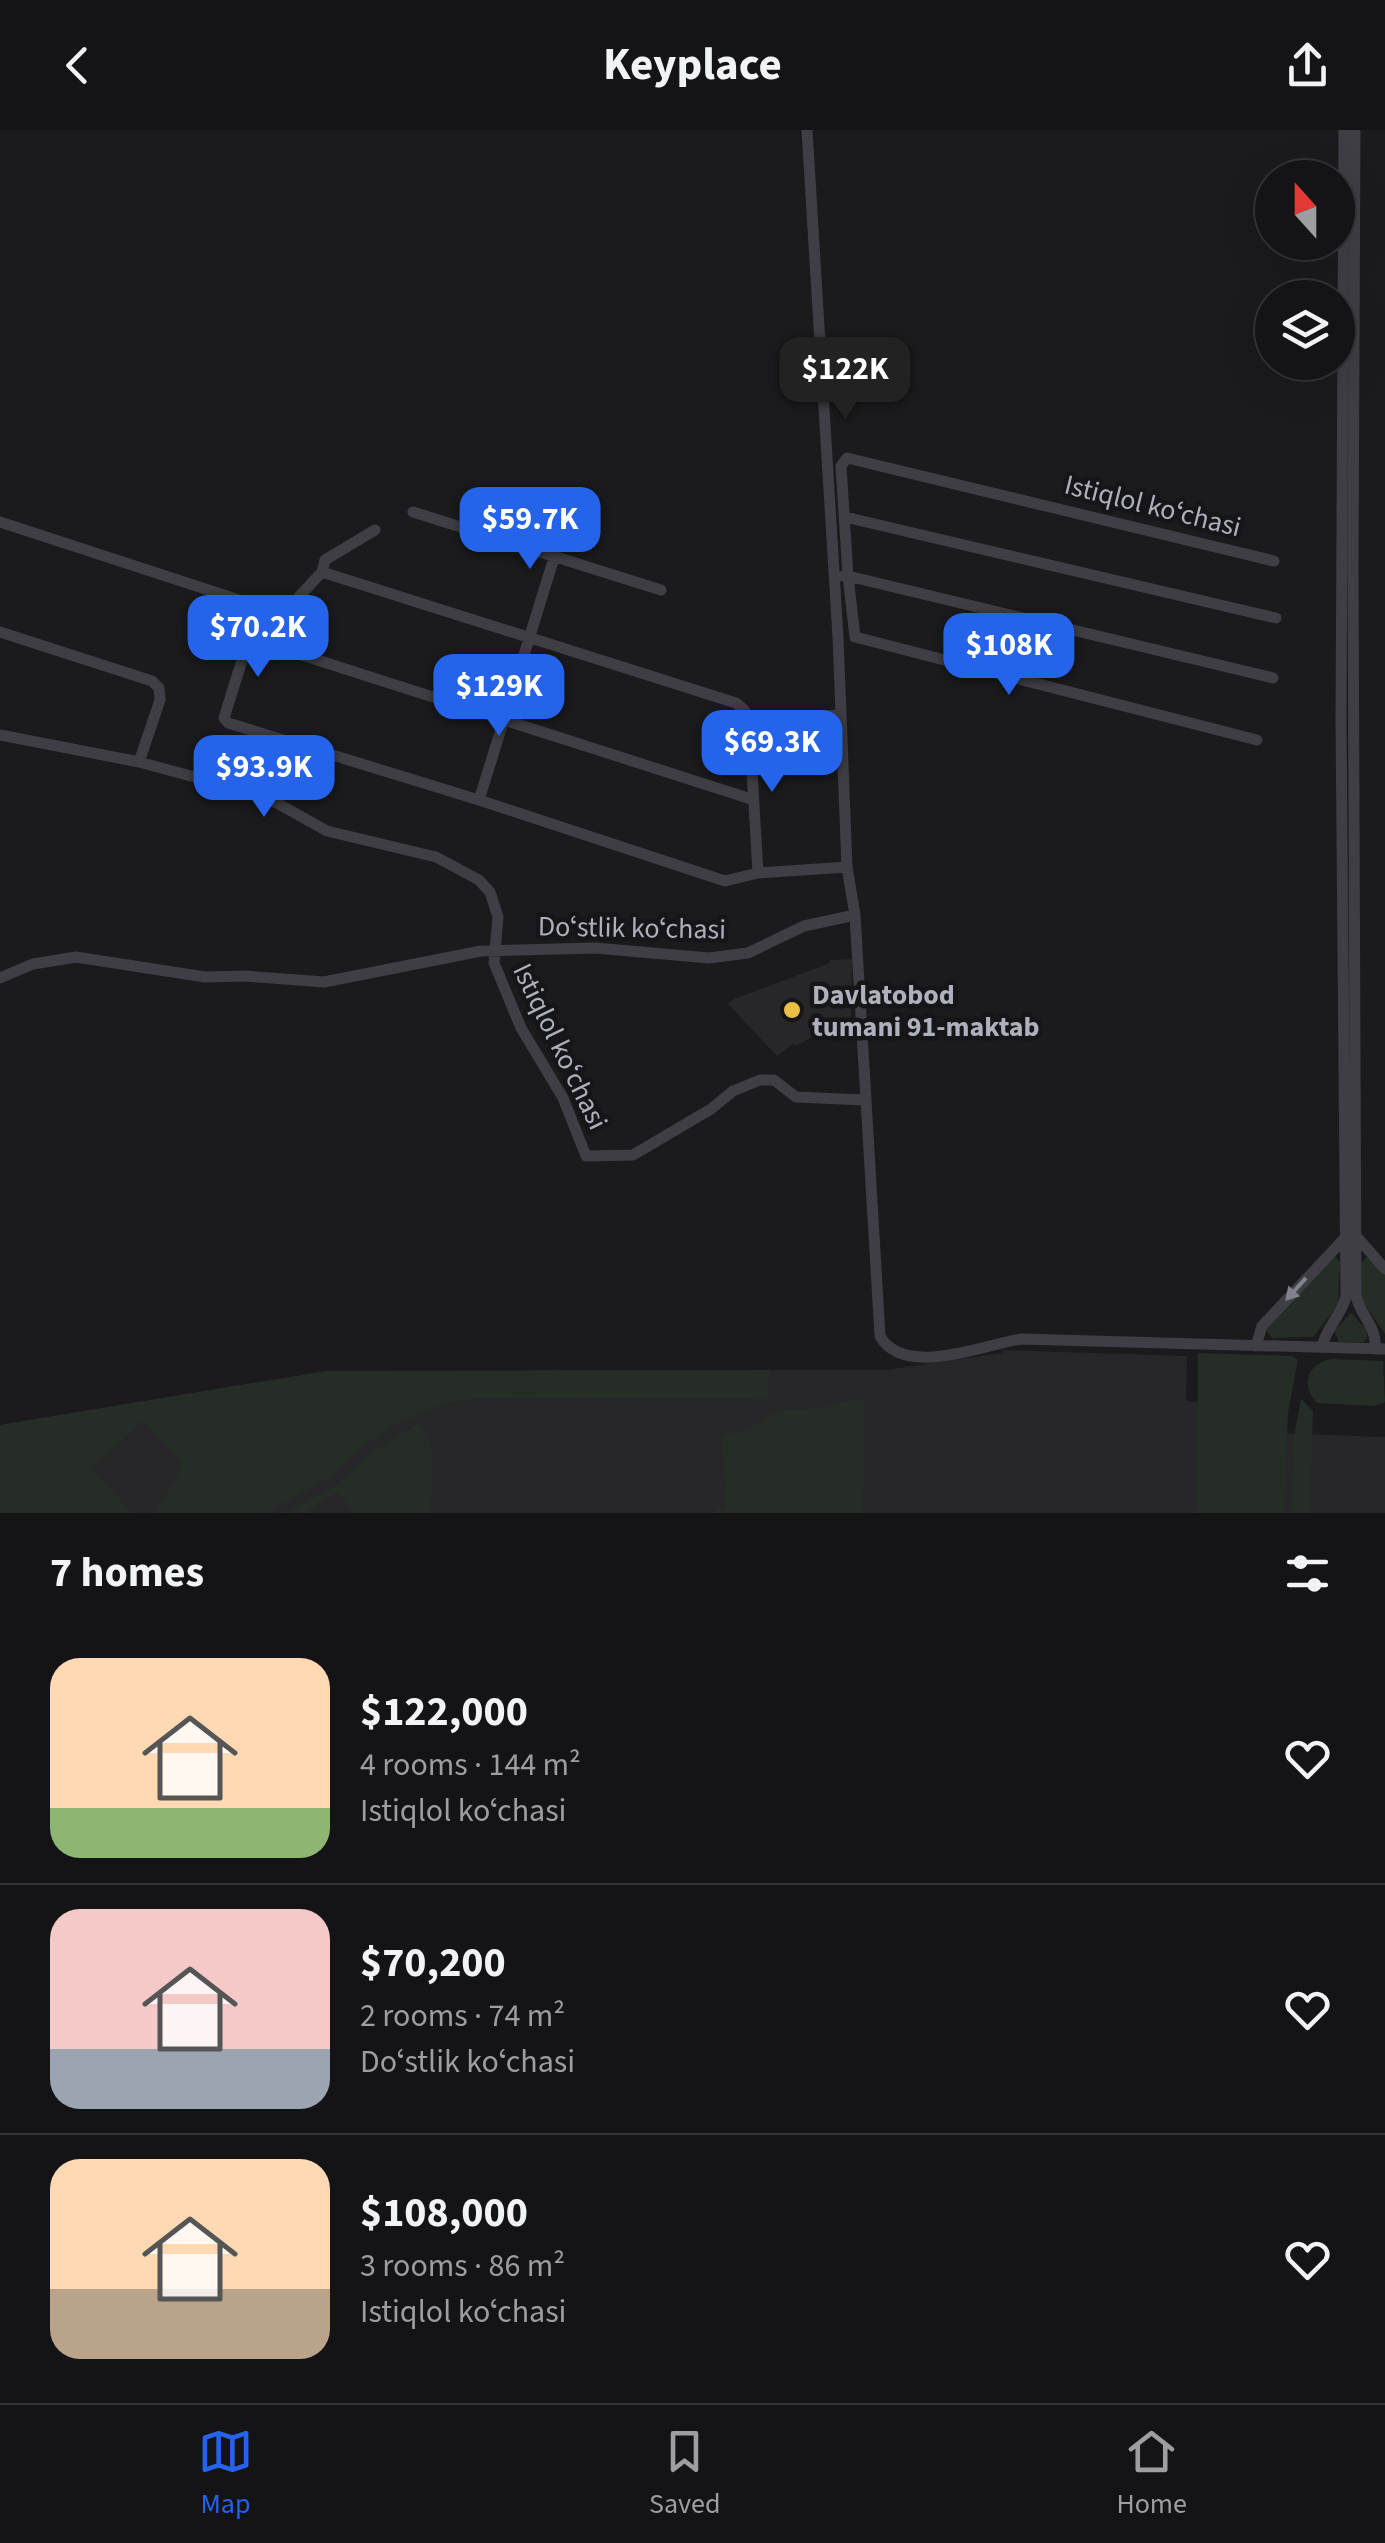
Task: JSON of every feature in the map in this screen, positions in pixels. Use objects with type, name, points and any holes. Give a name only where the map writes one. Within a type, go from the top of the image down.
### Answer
[{"type":"street","points":[[807,130],[878,1327],[888,1347],[901,1354],[947,1355],[968,1354],[1021,1339],[1380,1349],[1359,1308],[1351,1237],[1341,722],[1344,130]]},
{"type":"street","points":[[1322,1348],[1327,1330],[1343,1308],[1351,1237],[1355,130]]},
{"type":"street","name":"Istiqlol koʻchasi","points":[[1257,740],[855,637],[841,466],[847,458],[1274,561]]},
{"type":"street","points":[[413,512],[661,590]]},
{"type":"street","points":[[845,518],[1276,618]]},
{"type":"street","points":[[0,522],[282,614]]},
{"type":"street","name":"Doʻstlik koʻchasi","points":[[375,530],[326,560],[322,572],[243,657],[225,721],[725,882],[758,874],[848,867]]},
{"type":"street","points":[[480,800],[554,558]]},
{"type":"street","points":[[322,572],[736,703],[749,720],[758,874]]},
{"type":"street","points":[[834,575],[1273,678]]},
{"type":"street","points":[[0,632],[152,681],[159,688],[160,700],[139,762]]},
{"type":"street","points":[[258,642],[751,799]]},
{"type":"street","points":[[749,720],[839,715]]},
{"type":"street","points":[[0,735],[139,762],[275,802],[327,831],[436,857],[462,868],[478,880],[496,905],[493,951]]},
{"type":"street","name":"Doʻstlik koʻchasi","points":[[0,978],[33,964],[76,958],[205,977],[338,982],[442,956],[493,951],[596,948],[689,958],[729,956],[768,945],[804,926],[855,915]]},
{"type":"street","name":"Istiqlol koʻchasi","points":[[493,951],[516,1018],[559,1089],[586,1156],[633,1155],[733,1091],[760,1080],[774,1080],[796,1097],[864,1100]]},
{"type":"street","points":[[1351,1237],[1385,1269]]},
{"type":"street","points":[[1256,1346],[1262,1326],[1351,1237]]},
{"type":"shaded area","name":"Davlatobod tumani 91-maktab","points":[[852,959],[851,1016],[777,1056],[728,1004],[830,960]]},
{"type":"shaded area","points":[[1333,1255],[1340,1262],[1338,1305],[1313,1337],[1272,1338],[1266,1330],[1268,1325]]},
{"type":"shaded area","points":[[1368,1256],[1385,1274],[1385,1334],[1361,1299],[1361,1263]]},
{"type":"shaded area","points":[[1351,1313],[1367,1330],[1367,1338],[1363,1342],[1339,1342],[1334,1331]]},
{"type":"shaded area","points":[[1003,1350],[1187,1356],[1186,1401],[1257,1405],[1277,1433],[1385,1437],[1385,1513],[0,1513],[0,1425],[326,1371],[885,1370]]},
{"type":"shaded area","points":[[1198,1353],[1293,1356],[1298,1360],[1288,1412],[1284,1513],[1198,1513]]},
{"type":"shaded area","points":[[1331,1359],[1383,1361],[1385,1402],[1375,1406],[1317,1403],[1309,1389],[1309,1376],[1316,1365]]},
{"type":"shaded area","points":[[770,1370],[767,1399],[480,1398],[442,1404],[393,1426],[365,1445],[332,1476],[267,1513],[155,1513],[183,1465],[143,1421],[91,1468],[132,1513],[0,1513],[0,1425],[326,1371]]},
{"type":"shaded area","points":[[860,1398],[865,1403],[863,1513],[717,1513],[717,1509],[726,1508],[722,1436],[749,1428],[780,1410],[811,1409]]},
{"type":"shaded area","points":[[1301,1399],[1313,1411],[1310,1513],[1291,1513],[1294,1437]]},
{"type":"shaded area","points":[[419,1423],[432,1453],[430,1513],[353,1513],[339,1492],[304,1513],[286,1513],[337,1485],[366,1456]]},
{"type":"place","name":"Davlatobod tumani 91-maktab","points":[[792,1010]]}]
